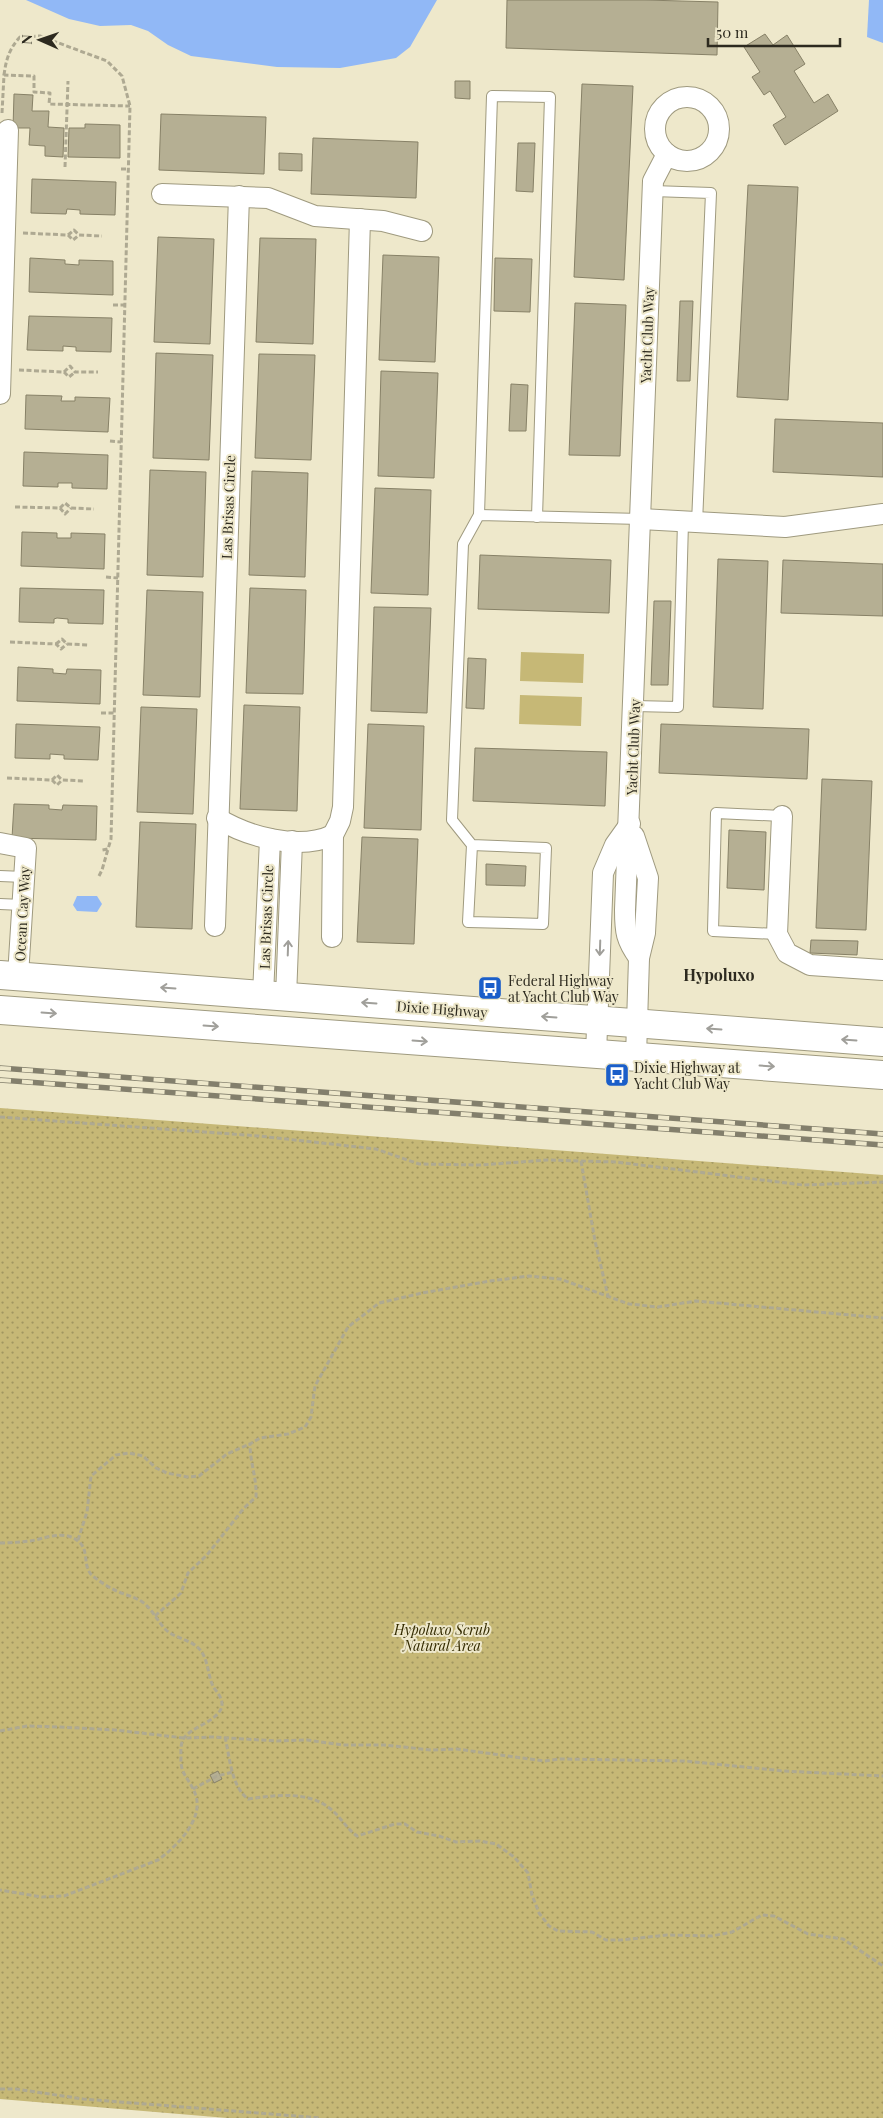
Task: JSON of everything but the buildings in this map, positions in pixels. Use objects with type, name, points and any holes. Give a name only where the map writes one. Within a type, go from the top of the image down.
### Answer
[{"type":"main road","name":"Dixie Highway","points":[[9,976],[883,1042]]},
{"type":"main road","points":[[0,1010],[883,1075]]},
{"type":"street","points":[[0,394],[5,125]]},
{"type":"street","name":"Yacht Club Way","points":[[639,958],[628,942],[625,930],[625,910],[630,824],[653,181],[667,154]]},
{"type":"street","points":[[162,194],[268,198],[315,216],[383,221],[422,231]]},
{"type":"street","name":"Las Brisas Circle","points":[[215,926],[239,196]]},
{"type":"street","points":[[332,937],[333,835],[340,820],[343,807],[360,219]]},
{"type":"street","points":[[641,519],[785,527],[883,514]]},
{"type":"street","points":[[782,816],[776,934],[787,953],[810,965],[883,970]]},
{"type":"street","points":[[218,818],[245,832],[270,839],[319,841],[333,835]]},
{"type":"street","points":[[596,1054],[603,874],[615,845],[630,824]]},
{"type":"street","name":"Yacht Club Way","points":[[630,824],[648,878],[645,933],[639,958],[636,1057]]},
{"type":"street","name":"Las Brisas Circle","points":[[270,839],[279,888]]},
{"type":"street","name":"Las Brisas Circle","points":[[274,996],[279,888],[292,841]]},
{"type":"street","name":"Ocean Cay Way","points":[[0,843],[26,848],[22,905],[9,976]]},
{"type":"street","points":[[602,907],[646,913]]},
{"type":"lane","points":[[472,845],[546,848],[543,924],[468,922],[472,845],[452,820],[462,544],[479,516],[492,96],[550,97],[537,517]]},
{"type":"lane","points":[[634,706],[678,706],[711,193],[653,191]]},
{"type":"lane","points":[[479,516],[641,519]]},
{"type":"lane","points":[[776,934],[713,931],[716,813],[782,816]]},
{"type":"lane","points":[[0,876],[24,877]]},
{"type":"lane","points":[[0,904],[22,905]]},
{"type":"path","points":[[5,125],[4,75],[6,59],[13,45],[20,37],[40,36],[107,61],[122,76],[130,106],[111,839],[99,876]]},
{"type":"path","points":[[4,75],[34,76],[34,92],[50,92],[50,104],[130,106]]},
{"type":"path","points":[[65,167],[68,81]]},
{"type":"path","points":[[121,169],[128,169]]},
{"type":"path","points":[[22,233],[68,235],[74,230],[79,235]]},
{"type":"path","points":[[68,235],[73,240],[79,235],[102,236]]},
{"type":"path","points":[[113,305],[124,305]]},
{"type":"path","points":[[64,372],[70,366],[75,372]]},
{"type":"path","points":[[18,370],[64,372],[69,377],[75,372],[98,372]]},
{"type":"path","points":[[110,441],[121,442]]},
{"type":"path","points":[[14,507],[60,508],[65,503],[70,508],[94,509]]},
{"type":"path","points":[[60,508],[65,514],[70,508]]},
{"type":"path","points":[[106,577],[118,578]]},
{"type":"path","points":[[10,642],[56,644],[62,639],[67,644]]},
{"type":"path","points":[[56,644],[61,649],[67,644],[90,645]]},
{"type":"path","points":[[102,713],[114,714]]},
{"type":"path","points":[[52,780],[57,774],[62,780]]},
{"type":"path","points":[[6,778],[52,780],[57,785],[62,780],[85,781]]},
{"type":"path","points":[[102,850],[108,849]]},
{"type":"path","points":[[0,1117],[259,1136],[376,1149],[419,1164],[481,1165],[547,1160],[616,1162],[803,1185],[883,1182]]},
{"type":"path","points":[[581,1161],[594,1240],[608,1297]]},
{"type":"path","points":[[78,1540],[87,1512],[91,1476],[116,1455],[129,1453],[143,1456],[156,1468],[167,1473],[187,1477],[199,1476],[227,1454],[260,1438],[288,1434],[305,1427],[311,1417],[315,1386],[348,1327],[379,1303],[490,1281],[529,1276],[560,1279],[629,1304],[658,1307],[696,1301],[883,1318]]},
{"type":"path","points":[[155,1616],[181,1593],[188,1573],[207,1555],[244,1508],[256,1497],[256,1482],[250,1463],[250,1444]]},
{"type":"path","points":[[0,1543],[29,1541],[61,1535],[78,1540],[83,1545],[88,1571],[92,1575],[104,1584],[143,1602],[166,1630],[196,1645],[205,1659],[212,1684],[221,1697],[221,1709],[217,1715],[184,1738],[181,1745],[180,1764],[185,1779],[193,1789],[196,1804],[193,1822],[181,1838],[158,1860],[64,1896],[42,1897],[0,1890]]},
{"type":"path","points":[[0,1731],[27,1726],[115,1730],[184,1738],[225,1737],[277,1741],[307,1740],[344,1745],[384,1745],[431,1750],[456,1749],[544,1761],[560,1759],[686,1761],[774,1771],[883,1776]]},
{"type":"path","points":[[225,1737],[233,1772],[241,1793],[248,1799],[292,1795],[316,1800],[324,1803],[338,1816],[349,1831],[357,1836],[395,1824],[405,1824],[417,1832],[439,1836],[456,1842],[480,1841],[496,1844],[514,1857],[528,1873],[532,1895],[539,1913],[549,1926],[558,1930],[592,1932],[606,1940],[667,1935],[712,1936],[732,1932],[762,1916],[774,1916],[808,1934],[843,1939],[883,1966]]},
{"type":"path","points":[[193,1789],[218,1776],[233,1772]]},
{"type":"path","points":[[0,2089],[16,2088],[83,2099],[321,2118]]},
{"type":"green space","points":[[521,652],[584,654],[583,683],[520,681]]},
{"type":"green space","points":[[520,695],[582,697],[581,726],[519,724]]},
{"type":"green space","name":"Hypoluxo Scrub Natural Area","points":[[0,1108],[883,1175],[883,2118],[227,2118],[0,2099]]},
{"type":"water","points":[[26,0],[437,0],[410,47],[396,58],[340,68],[277,67],[191,56],[168,45],[148,31],[131,25],[100,26],[69,19]]},
{"type":"water","points":[[869,0],[883,0],[883,43],[867,37]]},
{"type":"water","points":[[77,896],[97,896],[102,904],[97,912],[77,911],[73,905]]},
{"type":"railway","points":[[0,1068],[883,1134]]},
{"type":"railway","points":[[0,1080],[883,1145]]},
{"type":"place","name":"Federal Highway at Yacht Club Way","points":[[490,988]]},
{"type":"place","name":"Dixie Highway at Yacht Club Way","points":[[617,1075]]},
{"type":"district","name":"Hypoluxo","points":[[719,974]]}]
